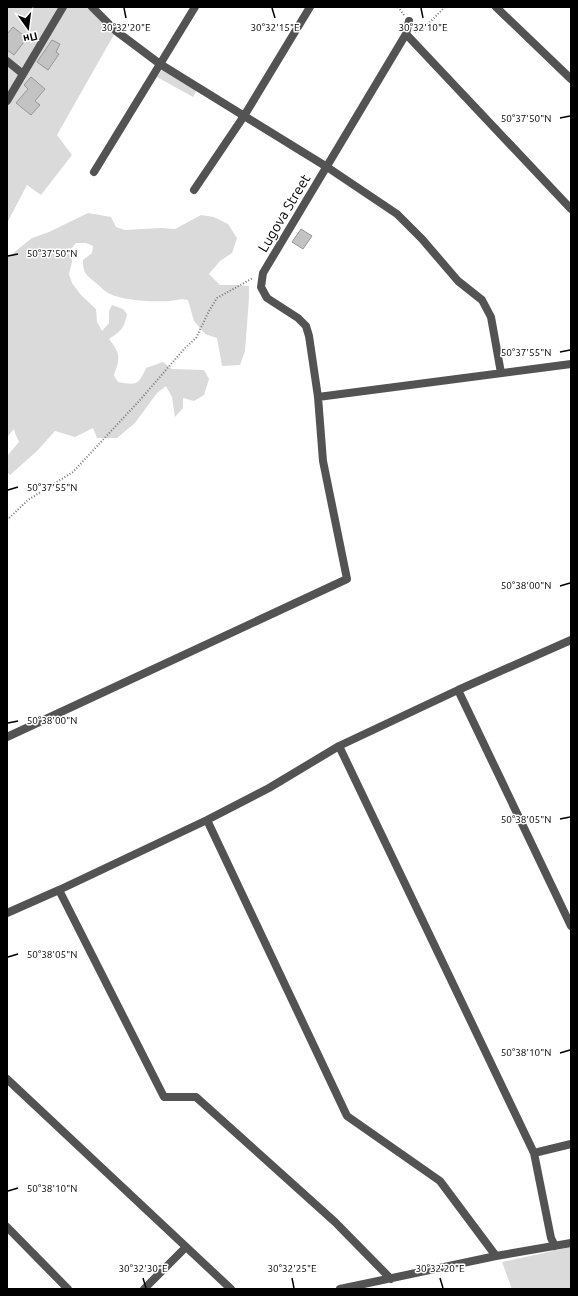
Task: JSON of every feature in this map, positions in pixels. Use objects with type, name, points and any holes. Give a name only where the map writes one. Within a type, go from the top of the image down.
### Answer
[{"type":"street","points":[[7,102],[63,7]]},
{"type":"street","points":[[92,7],[116,31],[160,64],[327,167],[397,214],[422,240],[458,282],[482,300],[491,317],[501,373]]},
{"type":"street","points":[[94,172],[195,7]]},
{"type":"street","points":[[194,190],[244,116],[310,7]]},
{"type":"street","points":[[496,7],[571,79]]},
{"type":"street","name":"Lugova Street","points":[[263,272],[406,34],[409,21]]},
{"type":"street","points":[[406,34],[571,209]]},
{"type":"street","points":[[7,61],[23,74]]},
{"type":"street","points":[[7,737],[347,579],[323,461],[318,397],[309,336],[306,326],[298,318],[267,298],[261,287],[263,272]]},
{"type":"street","points":[[318,397],[571,364]]},
{"type":"street","points":[[7,913],[208,820],[269,788],[340,746],[458,690],[571,640]]},
{"type":"street","points":[[458,690],[571,926]]},
{"type":"street","points":[[340,746],[534,1153],[551,1238],[555,1246]]},
{"type":"street","points":[[208,820],[347,1116],[440,1181],[496,1256]]},
{"type":"street","points":[[59,890],[164,1098],[196,1098],[335,1222],[391,1278]]},
{"type":"street","points":[[7,1079],[231,1289]]},
{"type":"street","points":[[534,1153],[571,1144]]},
{"type":"street","points":[[7,1227],[68,1289]]},
{"type":"street","points":[[340,1289],[496,1256],[571,1243]]},
{"type":"street","points":[[144,1289],[186,1247]]},
{"type":"path","points":[[406,34],[421,30],[445,7]]},
{"type":"path","points":[[7,520],[28,500],[73,472],[104,440],[184,349],[196,338],[208,311],[216,298],[263,272]]},
{"type":"shaded area","points":[[7,7],[92,7],[116,31],[57,135],[72,155],[41,195],[27,185],[7,223]]},
{"type":"shaded area","points":[[166,64],[200,85],[193,97],[157,77]]},
{"type":"shaded area","points":[[88,213],[111,217],[116,227],[125,230],[161,228],[175,229],[201,215],[214,217],[228,224],[237,238],[232,253],[220,261],[209,274],[220,285],[249,286],[245,351],[240,365],[222,366],[217,338],[205,334],[194,321],[188,300],[147,301],[122,298],[108,293],[84,271],[83,260],[92,253],[93,246],[86,243],[76,243],[71,249],[72,262],[69,274],[72,283],[81,295],[96,309],[97,322],[102,331],[109,323],[109,311],[112,305],[123,309],[127,314],[125,323],[121,329],[109,339],[116,349],[118,356],[114,375],[118,382],[129,384],[136,383],[141,378],[146,368],[163,362],[172,369],[204,370],[209,379],[204,395],[194,401],[183,398],[183,408],[175,417],[172,397],[166,386],[157,393],[135,423],[117,438],[97,438],[93,428],[75,437],[55,431],[37,451],[10,475],[7,472],[7,456],[19,442],[14,429],[7,437],[7,258],[32,238],[49,232]]},
{"type":"shaded area","points":[[571,1247],[571,1289],[512,1289],[502,1262]]},
{"type":"building","points":[[13,27],[27,38],[14,55],[7,50],[7,34]]},
{"type":"building","points":[[52,40],[60,44],[56,52],[59,54],[48,70],[37,62]]},
{"type":"building","points":[[31,77],[45,89],[35,101],[40,105],[31,115],[16,103],[28,89],[24,85]]},
{"type":"building","points":[[301,229],[312,236],[303,249],[292,242]]}]
